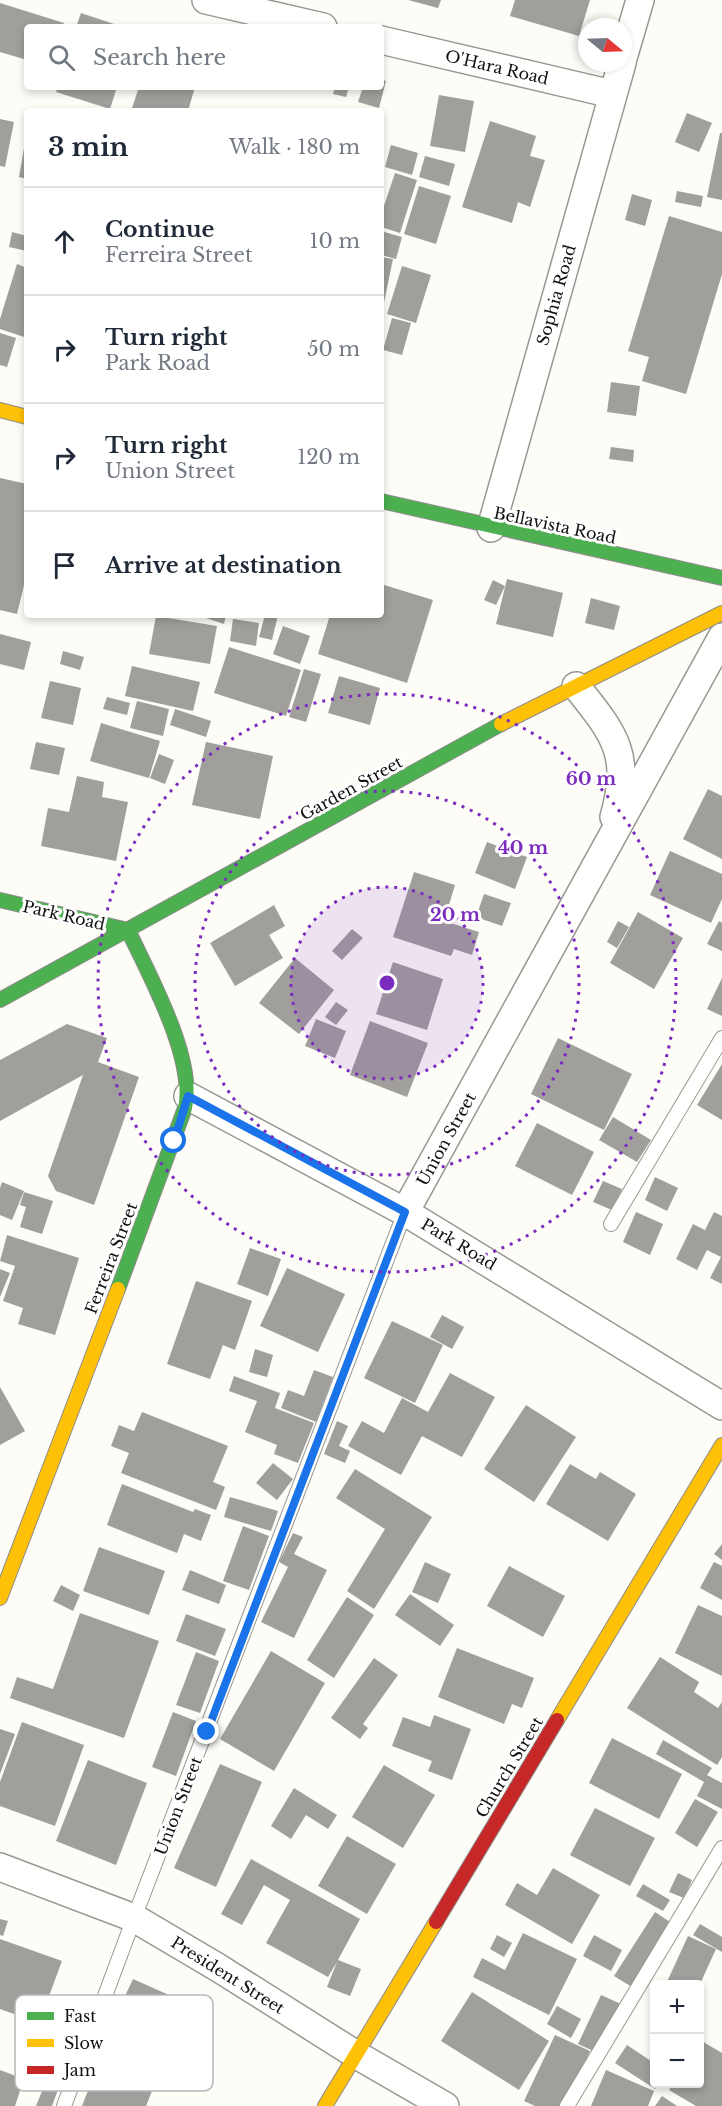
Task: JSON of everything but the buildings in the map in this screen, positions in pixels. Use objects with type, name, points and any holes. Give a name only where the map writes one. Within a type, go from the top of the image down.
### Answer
[{"type":"street","points":[[206,0],[310,24]]},
{"type":"street","points":[[632,27],[640,0]]},
{"type":"street","name":"O'Hara Road","points":[[384,41],[612,94]]},
{"type":"street","name":"Sophia Road","points":[[491,528],[619,72]]},
{"type":"street","points":[[0,410],[24,416]]},
{"type":"street","name":"Bellavista Road","points":[[384,502],[491,528],[722,578]]},
{"type":"street","name":"Garden Street","points":[[0,1000],[506,721],[722,613]]},
{"type":"street","name":"Union Street","points":[[405,1212],[722,637]]},
{"type":"street","points":[[576,686],[605,724],[616,743],[622,762],[621,788],[603,856]]},
{"type":"street","name":"Park Road","points":[[0,900],[128,930]]},
{"type":"street","name":"Ferreira Street","points":[[0,1598],[174,1141],[188,1096],[186,1070],[175,1038],[128,930]]},
{"type":"street","name":"Park Road","points":[[188,1096],[405,1212],[722,1406]]},
{"type":"street","name":"Church Street","points":[[325,2106],[722,1445]]},
{"type":"street","name":"President Street","points":[[0,1867],[134,1918],[445,2106]]},
{"type":"lane","points":[[611,1224],[722,1038]]},
{"type":"lane","name":"Union Street","points":[[105,1995],[405,1212]]},
{"type":"lane","points":[[567,2106],[722,1848]]},
{"type":"lane","name":"Union Street","points":[[64,2106],[70,2091]]},
{"type":"traffic: fast","points":[[384,502],[722,578]]},
{"type":"traffic: fast","points":[[0,1000],[501,724]]},
{"type":"traffic: fast","points":[[0,900],[128,930],[158,993],[177,1042],[187,1088],[185,1108],[118,1289]]},
{"type":"traffic: slow","points":[[0,410],[24,416]]},
{"type":"traffic: slow","points":[[501,724],[722,613]]},
{"type":"traffic: slow","points":[[0,1598],[118,1289]]},
{"type":"traffic: slow","points":[[557,1720],[722,1445]]},
{"type":"traffic: slow","points":[[325,2106],[436,1922]]},
{"type":"traffic: jam","points":[[436,1922],[557,1720]]},
{"type":"route","points":[[174,1141],[188,1096],[405,1212],[207,1732]]}]
